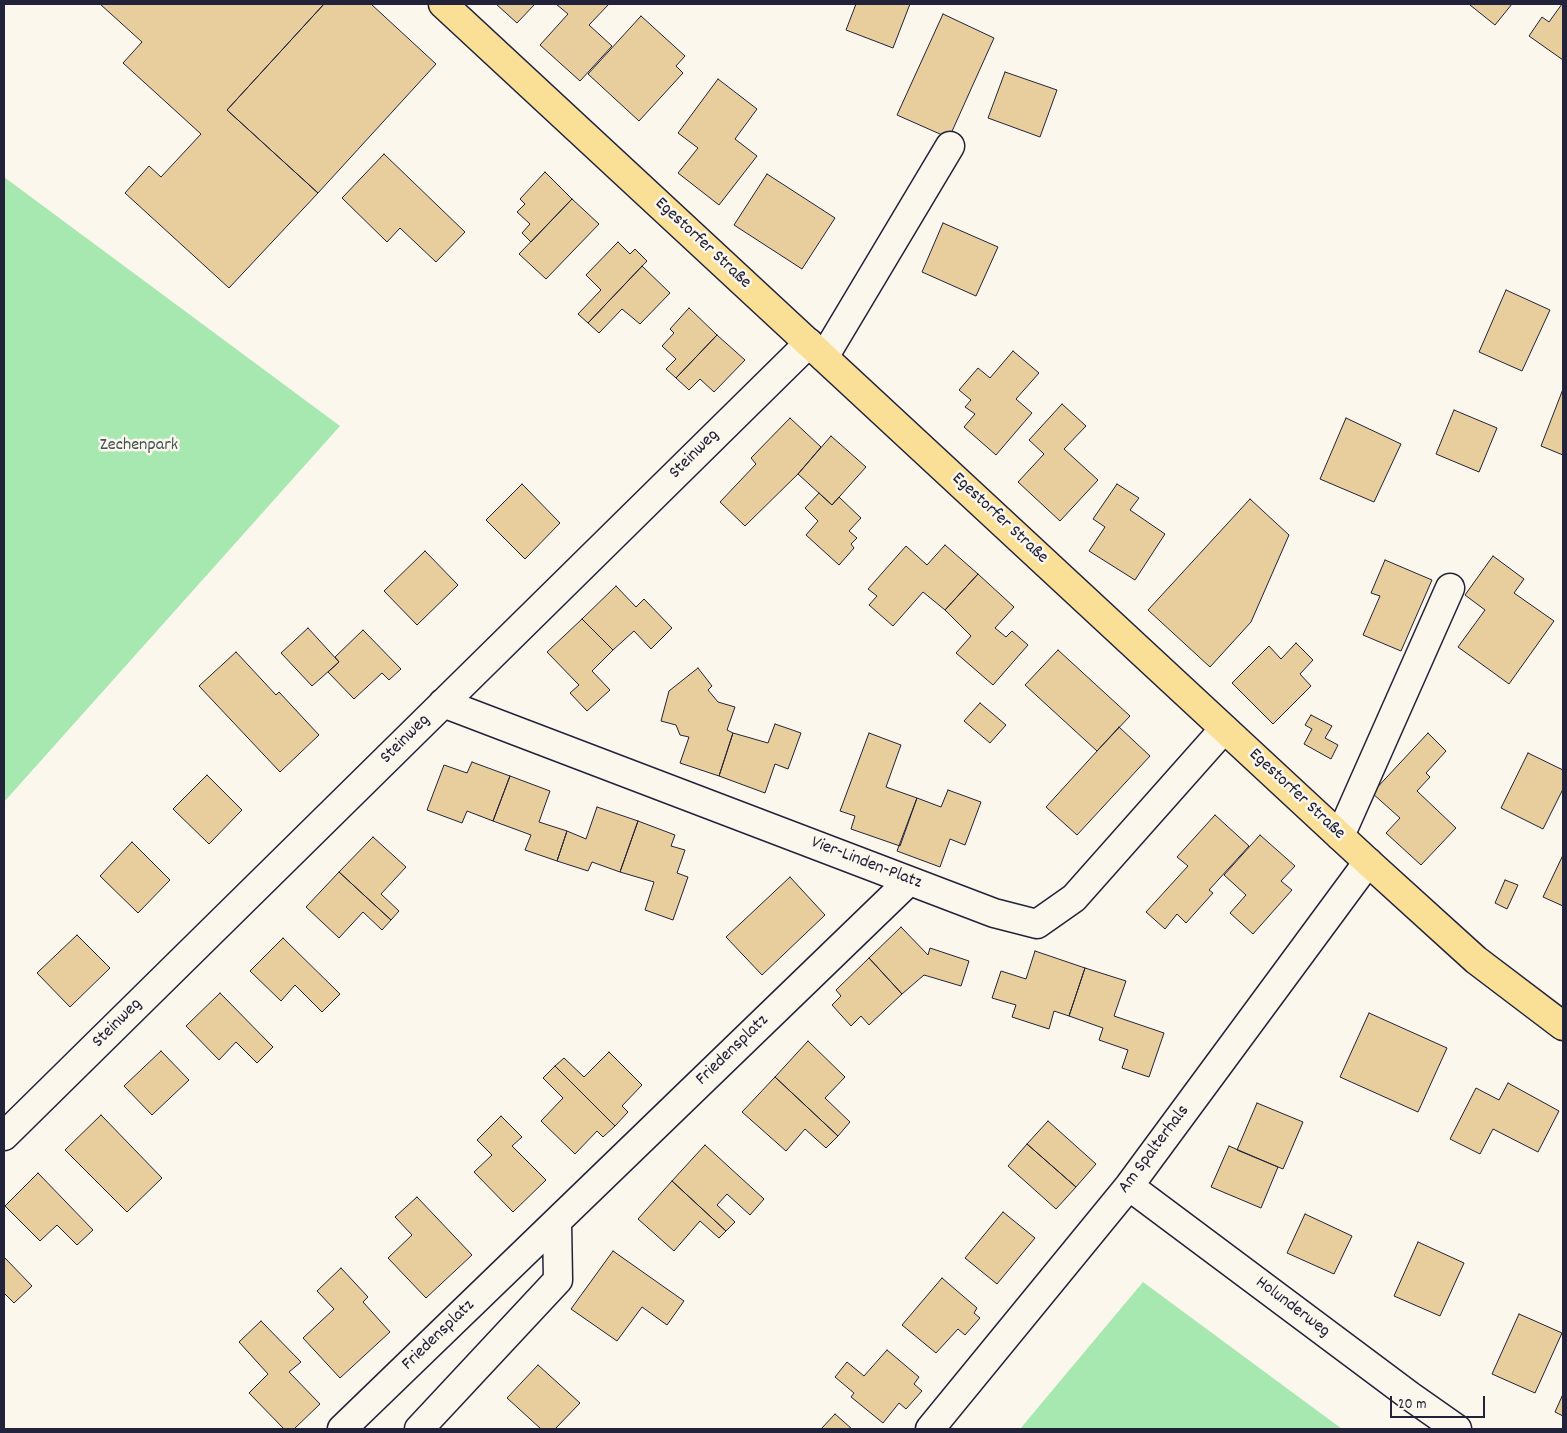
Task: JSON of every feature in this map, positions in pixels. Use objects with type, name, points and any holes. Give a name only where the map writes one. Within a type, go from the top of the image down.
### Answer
[{"type":"main road","name":"Egestorfer Straße","points":[[443,4],[1368,862],[1476,960],[1563,1026]]},
{"type":"street","name":"Steinweg","points":[[4,1136],[443,703],[816,350],[950,146]]},
{"type":"street","points":[[1340,836],[1450,588]]},
{"type":"street","name":"Vier-Linden-Platz","points":[[443,703],[994,913],[1037,924],[1074,898],[1224,729]]},
{"type":"street","name":"Am Spalterhals","points":[[930,1429],[1129,1186],[1368,862]]},
{"type":"street","name":"Friedensplatz","points":[[342,1429],[909,881]]},
{"type":"street","name":"Holunderweg","points":[[1129,1186],[1457,1429]]},
{"type":"street","points":[[419,1429],[558,1280],[557,1222]]},
{"type":"green space","name":"Zechenpark","points":[[4,177],[340,426],[4,802]]},
{"type":"green space","points":[[1143,1282],[1342,1429],[1020,1429]]},
{"type":"building","points":[[100,4],[324,4],[227,110],[318,193],[229,288],[125,193],[149,166],[161,177],[201,134],[123,63],[142,42]]},
{"type":"building","points":[[324,4],[371,4],[436,64],[318,193],[227,110]]},
{"type":"building","points":[[496,4],[535,4],[517,23]]},
{"type":"building","points":[[556,4],[609,4],[589,25],[612,46],[580,81],[540,45],[568,14]]},
{"type":"building","points":[[856,4],[910,4],[893,48],[846,30]]},
{"type":"building","points":[[1471,4],[1512,4],[1495,25]]},
{"type":"building","points":[[1562,4],[1563,60],[1529,36],[1542,17],[1549,22]]},
{"type":"building","points":[[943,14],[994,38],[949,138],[897,115]]},
{"type":"building","points":[[641,16],[685,56],[676,66],[683,73],[639,121],[588,74]]},
{"type":"building","points":[[1005,72],[1057,90],[1040,137],[988,118]]},
{"type":"building","points":[[718,79],[757,109],[735,139],[757,156],[719,205],[678,173],[698,148],[678,133]]},
{"type":"building","points":[[384,154],[465,232],[436,262],[400,228],[387,242],[342,198]]},
{"type":"building","points":[[545,172],[572,199],[531,242],[522,233],[530,224],[517,212],[525,204],[520,199]]},
{"type":"building","points":[[767,174],[835,218],[802,269],[734,225]]},
{"type":"building","points":[[572,199],[599,224],[546,279],[519,254]]},
{"type":"building","points":[[943,223],[998,247],[976,296],[922,272]]},
{"type":"building","points":[[618,242],[630,254],[635,249],[647,261],[588,323],[578,314],[601,290],[586,275]]},
{"type":"building","points":[[642,266],[670,293],[640,324],[622,309],[599,333],[588,323]]},
{"type":"building","points":[[1506,290],[1550,310],[1522,371],[1479,352]]},
{"type":"building","points":[[689,308],[717,335],[676,378],[666,369],[676,359],[662,346],[674,333],[670,329]]},
{"type":"building","points":[[717,335],[745,360],[714,392],[700,379],[689,390],[676,378]]},
{"type":"building","points":[[1013,351],[1039,373],[1016,399],[1032,413],[996,455],[964,427],[975,414],[965,407],[971,400],[959,390],[978,368],[990,378]]},
{"type":"building","points":[[1563,389],[1563,455],[1541,446]]},
{"type":"building","points":[[1062,404],[1086,426],[1064,449],[1098,480],[1060,521],[1018,482],[1044,454],[1029,440]]},
{"type":"building","points":[[1454,410],[1497,428],[1479,472],[1436,454]]},
{"type":"building","points":[[790,418],[821,447],[798,474],[745,526],[720,502],[756,464],[751,458]]},
{"type":"building","points":[[1346,418],[1401,444],[1374,502],[1320,479]]},
{"type":"building","points":[[831,436],[866,467],[832,505],[798,474]]},
{"type":"building","points":[[522,484],[560,523],[525,559],[486,520]]},
{"type":"building","points":[[1117,484],[1139,498],[1130,510],[1165,534],[1135,580],[1089,551],[1105,527],[1093,519]]},
{"type":"building","points":[[819,493],[832,505],[839,497],[861,518],[849,531],[857,538],[851,544],[854,548],[839,565],[806,535],[818,521],[805,508]]},
{"type":"building","points":[[1250,499],[1289,535],[1251,622],[1210,667],[1148,610]]},
{"type":"building","points":[[945,545],[978,574],[945,610],[923,592],[893,626],[869,605],[877,596],[868,589],[906,546],[927,565]]},
{"type":"building","points":[[425,551],[458,585],[417,625],[384,591]]},
{"type":"building","points":[[1493,556],[1524,579],[1514,593],[1554,621],[1509,684],[1458,647],[1485,610],[1465,595]]},
{"type":"building","points":[[1385,560],[1432,580],[1401,651],[1363,635],[1380,596],[1371,593]]},
{"type":"building","points":[[978,574],[1014,607],[995,628],[1006,637],[1012,631],[1028,645],[993,685],[956,653],[971,636],[945,610]]},
{"type":"building","points":[[616,586],[636,607],[644,599],[672,628],[651,649],[634,631],[613,650],[582,619]]},
{"type":"building","points":[[582,619],[613,650],[592,671],[610,690],[587,711],[570,693],[579,685],[547,652]]},
{"type":"building","points":[[308,628],[339,662],[312,686],[281,653]]},
{"type":"building","points":[[363,630],[401,669],[389,680],[382,673],[354,699],[328,672],[339,662],[335,657]]},
{"type":"building","points":[[1296,643],[1313,660],[1300,674],[1311,686],[1273,724],[1232,683],[1269,646],[1281,659]]},
{"type":"building","points":[[1058,650],[1130,716],[1097,751],[1025,685]]},
{"type":"building","points":[[236,652],[276,695],[279,692],[319,735],[280,772],[199,686]]},
{"type":"building","points":[[698,668],[712,686],[708,690],[718,702],[735,707],[727,730],[733,733],[719,776],[680,763],[689,737],[680,735],[676,725],[661,721],[669,691]]},
{"type":"building","points":[[980,703],[1006,725],[990,743],[964,721]]},
{"type":"building","points":[[1311,715],[1332,726],[1325,738],[1338,745],[1331,759],[1304,744],[1312,729],[1305,725]]},
{"type":"building","points":[[775,724],[801,733],[788,769],[775,764],[765,793],[719,776],[733,733],[768,743]]},
{"type":"building","points":[[1119,727],[1150,756],[1077,835],[1046,807]]},
{"type":"building","points":[[869,733],[901,745],[886,787],[917,798],[900,846],[851,829],[855,816],[840,811]]},
{"type":"building","points":[[1428,733],[1446,751],[1426,773],[1430,777],[1417,791],[1456,828],[1421,865],[1386,833],[1400,818],[1372,793]]},
{"type":"building","points":[[1528,753],[1563,770],[1563,789],[1543,829],[1501,808]]},
{"type":"building","points":[[472,762],[510,776],[493,821],[467,811],[462,823],[427,810],[444,765],[467,773]]},
{"type":"building","points":[[207,775],[242,810],[209,844],[173,809]]},
{"type":"building","points":[[510,776],[550,791],[539,822],[567,831],[557,861],[525,850],[531,835],[493,821]]},
{"type":"building","points":[[948,790],[981,802],[965,845],[950,839],[940,867],[897,851],[917,798],[941,807]]},
{"type":"building","points":[[597,807],[638,821],[620,872],[592,862],[588,871],[557,861],[567,831],[586,839]]},
{"type":"building","points":[[1215,815],[1249,846],[1209,890],[1213,893],[1186,923],[1177,914],[1165,929],[1146,912],[1188,866],[1177,857]]},
{"type":"building","points":[[638,821],[675,835],[671,846],[685,850],[677,873],[688,877],[673,920],[645,910],[654,882],[620,872]]},
{"type":"building","points":[[1260,835],[1295,866],[1281,881],[1292,890],[1253,934],[1230,913],[1246,895],[1224,875]]},
{"type":"building","points":[[373,837],[406,867],[381,894],[399,911],[391,920],[339,872]]},
{"type":"building","points":[[132,842],[170,880],[138,913],[100,876]]},
{"type":"building","points":[[1563,855],[1563,906],[1543,897]]},
{"type":"building","points":[[339,872],[391,920],[382,930],[363,912],[339,938],[306,907]]},
{"type":"building","points":[[790,877],[825,915],[762,975],[726,937]]},
{"type":"building","points":[[1505,880],[1518,885],[1507,909],[1495,903]]},
{"type":"building","points":[[901,927],[928,955],[930,948],[969,961],[961,986],[924,975],[902,994],[869,958]]},
{"type":"building","points":[[77,935],[110,968],[70,1007],[37,973]]},
{"type":"building","points":[[283,938],[340,994],[322,1012],[295,985],[281,1001],[250,971]]},
{"type":"building","points":[[1035,951],[1085,968],[1069,1016],[1054,1011],[1049,1029],[1012,1017],[1016,1005],[992,998],[1001,971],[1026,979]]},
{"type":"building","points":[[869,958],[902,994],[869,1025],[861,1016],[851,1026],[832,1005],[841,996],[836,990]]},
{"type":"building","points":[[1085,968],[1126,981],[1114,1016],[1164,1033],[1149,1077],[1122,1068],[1128,1050],[1099,1040],[1103,1028],[1069,1016]]},
{"type":"building","points":[[220,993],[273,1047],[257,1063],[236,1042],[219,1060],[186,1026]]},
{"type":"building","points":[[1369,1013],[1447,1048],[1418,1112],[1340,1077]]},
{"type":"building","points":[[808,1041],[845,1077],[825,1098],[850,1122],[838,1136],[775,1077]]},
{"type":"building","points":[[161,1051],[189,1080],[152,1115],[124,1086]]},
{"type":"building","points":[[609,1052],[642,1085],[622,1106],[628,1112],[615,1126],[555,1066],[564,1058],[584,1077]]},
{"type":"building","points":[[555,1066],[615,1126],[603,1137],[597,1131],[575,1154],[541,1121],[563,1098],[543,1078]]},
{"type":"building","points":[[775,1077],[838,1136],[826,1148],[805,1129],[786,1151],[742,1112]]},
{"type":"building","points":[[1508,1083],[1559,1111],[1538,1152],[1493,1129],[1480,1154],[1450,1139],[1476,1088],[1499,1100]]},
{"type":"building","points":[[1257,1103],[1303,1122],[1283,1169],[1237,1150]]},
{"type":"building","points":[[101,1115],[162,1178],[127,1212],[65,1150]]},
{"type":"building","points":[[501,1116],[522,1137],[512,1146],[546,1180],[513,1212],[474,1172],[492,1155],[477,1140]]},
{"type":"building","points":[[1048,1121],[1096,1164],[1076,1187],[1027,1144]]},
{"type":"building","points":[[1027,1144],[1076,1187],[1056,1209],[1008,1166]]},
{"type":"building","points":[[705,1145],[764,1199],[750,1215],[727,1194],[717,1205],[735,1222],[726,1231],[672,1181]]},
{"type":"building","points":[[1229,1146],[1278,1167],[1261,1208],[1211,1187]]},
{"type":"building","points":[[38,1173],[93,1230],[77,1245],[57,1225],[40,1241],[5,1206]]},
{"type":"building","points":[[672,1181],[726,1231],[719,1238],[700,1221],[674,1251],[638,1219]]},
{"type":"building","points":[[417,1197],[472,1255],[426,1298],[388,1258],[412,1235],[395,1217]]},
{"type":"building","points":[[1003,1212],[1035,1238],[997,1284],[965,1258]]},
{"type":"building","points":[[1305,1214],[1352,1236],[1334,1274],[1287,1253]]},
{"type":"building","points":[[1418,1242],[1464,1263],[1440,1316],[1394,1296]]},
{"type":"building","points":[[613,1251],[684,1301],[667,1325],[642,1307],[617,1341],[571,1309]]},
{"type":"building","points":[[4,1257],[32,1286],[14,1303],[4,1293]]},
{"type":"building","points":[[341,1268],[368,1297],[363,1302],[390,1332],[340,1378],[303,1338],[334,1309],[317,1291]]},
{"type":"building","points":[[942,1278],[977,1308],[974,1313],[980,1318],[965,1335],[958,1329],[936,1353],[902,1325]]},
{"type":"building","points":[[1519,1314],[1562,1333],[1535,1393],[1492,1374]]},
{"type":"building","points":[[261,1321],[301,1362],[289,1372],[320,1404],[294,1429],[284,1429],[249,1393],[268,1374],[239,1342]]},
{"type":"building","points":[[887,1350],[919,1377],[914,1384],[922,1391],[906,1409],[899,1403],[883,1423],[851,1397],[854,1393],[835,1377],[847,1362],[864,1376]]},
{"type":"building","points":[[538,1365],[580,1403],[555,1429],[541,1429],[507,1398]]},
{"type":"building","points":[[1563,1394],[1563,1416],[1555,1412]]},
{"type":"building","points":[[835,1414],[852,1429],[821,1429]]}]
